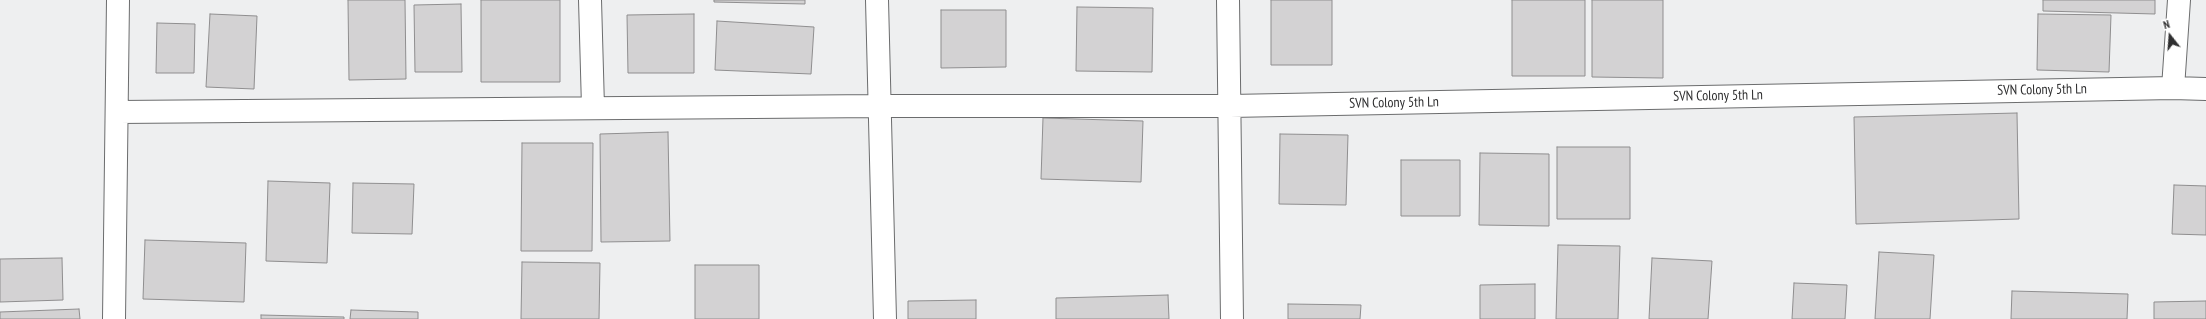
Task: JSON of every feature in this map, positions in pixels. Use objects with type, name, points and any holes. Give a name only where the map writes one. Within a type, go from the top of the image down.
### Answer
[{"type":"street","points":[[114,319],[118,112],[118,0]]},
{"type":"street","points":[[590,0],[593,108]]},
{"type":"street","points":[[877,0],[885,319]]},
{"type":"street","points":[[1228,0],[1232,319]]},
{"type":"street","points":[[2173,88],[2179,0]]},
{"type":"street","name":"SVN Colony 5th Ln","points":[[118,112],[879,106],[1230,106],[2173,88],[2206,89]]},
{"type":"building","points":[[348,0],[405,0],[406,79],[349,80]]},
{"type":"building","points":[[481,0],[560,0],[560,82],[481,82]]},
{"type":"building","points":[[714,0],[805,0],[805,4],[714,2]]},
{"type":"building","points":[[1271,0],[1332,0],[1332,65],[1271,65]]},
{"type":"building","points":[[1512,0],[1585,0],[1585,76],[1512,76]]},
{"type":"building","points":[[1592,0],[1663,0],[1663,78],[1592,77]]},
{"type":"building","points":[[2043,0],[2155,0],[2155,14],[2043,11]]},
{"type":"building","points":[[461,4],[462,72],[415,72],[414,5]]},
{"type":"building","points":[[1077,7],[1153,8],[1152,72],[1076,71]]},
{"type":"building","points":[[941,10],[1006,10],[1006,67],[941,68]]},
{"type":"building","points":[[210,14],[257,16],[254,89],[206,87]]},
{"type":"building","points":[[694,14],[694,73],[628,73],[627,15]]},
{"type":"building","points":[[2038,14],[2111,15],[2109,72],[2037,70]]},
{"type":"building","points":[[717,21],[814,27],[811,74],[715,70]]},
{"type":"building","points":[[157,23],[195,24],[194,73],[156,73]]},
{"type":"building","points":[[2017,113],[2019,219],[1856,224],[1854,117]]},
{"type":"building","points":[[1043,118],[1143,121],[1141,182],[1041,179]]},
{"type":"building","points":[[668,132],[670,241],[601,242],[600,134]]},
{"type":"building","points":[[1280,134],[1348,135],[1346,205],[1279,204]]},
{"type":"building","points":[[522,143],[593,143],[592,251],[521,251]]},
{"type":"building","points":[[1557,147],[1630,147],[1630,219],[1557,219]]},
{"type":"building","points":[[1480,153],[1549,154],[1549,226],[1479,225]]},
{"type":"building","points":[[1401,160],[1460,160],[1460,216],[1401,216]]},
{"type":"building","points":[[268,181],[330,183],[327,263],[266,261]]},
{"type":"building","points":[[353,183],[414,184],[412,234],[352,233]]},
{"type":"building","points":[[2174,185],[2206,186],[2206,235],[2172,234]]},
{"type":"building","points":[[145,240],[246,243],[244,302],[143,299]]},
{"type":"building","points":[[1558,245],[1620,246],[1618,319],[1556,319]]},
{"type":"building","points":[[1879,252],[1934,255],[1930,319],[1875,319]]},
{"type":"building","points":[[62,258],[63,300],[0,302],[0,259]]},
{"type":"building","points":[[1652,258],[1712,261],[1708,319],[1649,319]]},
{"type":"building","points":[[522,262],[600,263],[599,319],[521,319]]},
{"type":"building","points":[[695,265],[759,265],[759,319],[695,319]]},
{"type":"building","points":[[1794,283],[1847,285],[1845,319],[1792,319]]},
{"type":"building","points":[[1535,284],[1535,319],[1480,319],[1480,285]]},
{"type":"building","points":[[2012,291],[2128,294],[2127,319],[2011,319]]},
{"type":"building","points":[[1168,295],[1169,319],[1056,319],[1056,298]]},
{"type":"building","points":[[976,300],[976,319],[908,319],[908,301]]},
{"type":"building","points":[[2206,301],[2206,319],[2154,319],[2154,302]]},
{"type":"building","points":[[1288,304],[1361,305],[1360,319],[1288,319]]},
{"type":"building","points":[[79,309],[80,319],[0,319],[0,312]]},
{"type":"building","points":[[351,310],[418,312],[418,319],[350,319]]},
{"type":"building","points":[[261,315],[344,317],[344,319],[261,319]]}]
